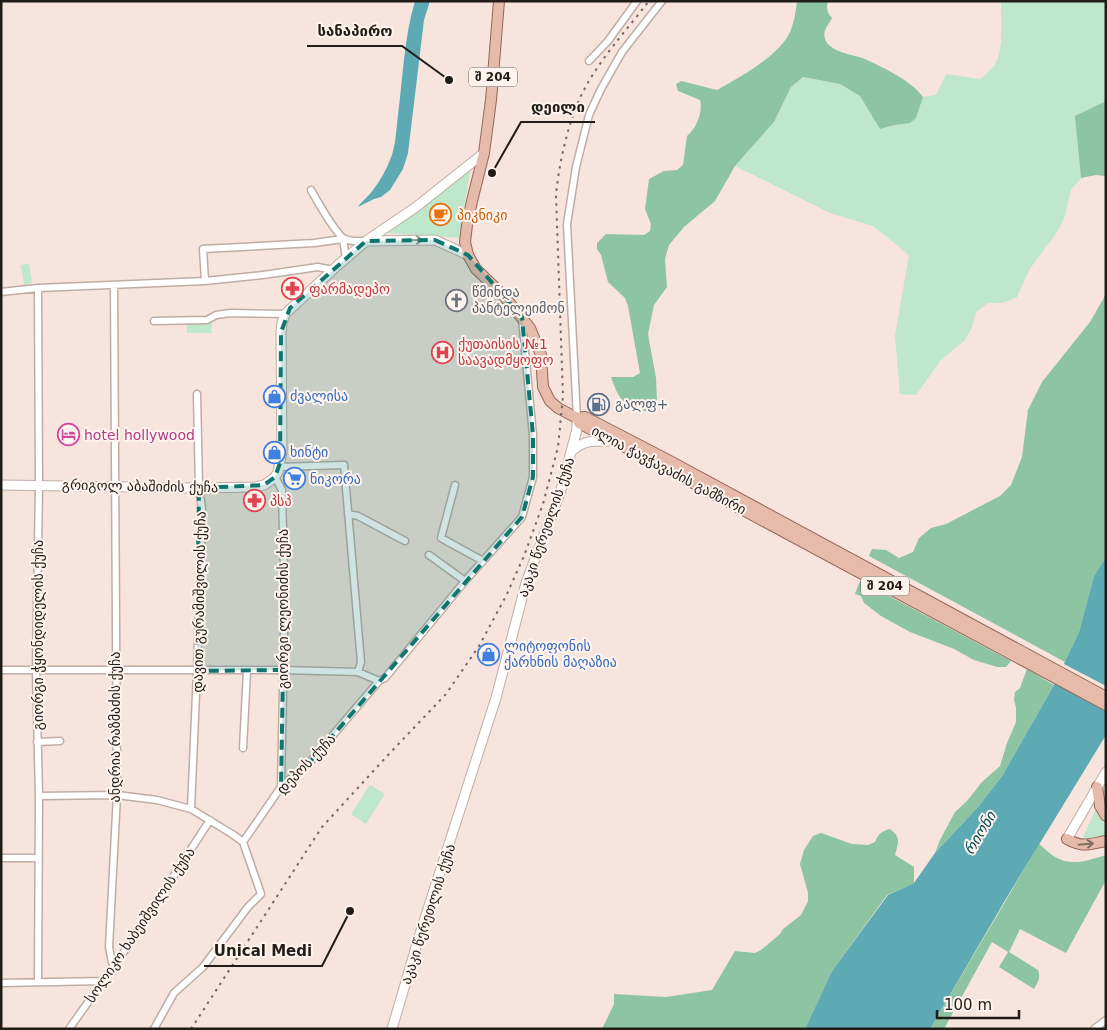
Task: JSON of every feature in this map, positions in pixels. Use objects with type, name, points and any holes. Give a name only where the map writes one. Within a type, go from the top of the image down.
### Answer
[{"type":"main road","name":"შ 204","points":[[499,1],[491,100],[484,153],[467,225],[465,242],[468,255],[476,268],[504,296],[530,328],[541,354],[543,387],[547,398],[553,405],[577,418]]},
{"type":"main road","name":"ილია ჭავჭავაძის გამზირი","points":[[1106,697],[667,464],[579,423],[577,418],[585,417],[667,464],[1106,705]]},
{"type":"main road","points":[[1097,787],[1100,806],[1106,816]]},
{"type":"main road","points":[[1067,839],[1083,846],[1106,841]]},
{"type":"street","points":[[589,61],[608,41],[636,1]]},
{"type":"street","name":"აკაკი წერეთლის ქუჩა","points":[[392,1029],[496,698],[526,583],[561,490],[577,429],[567,224],[576,167],[589,114],[600,89],[622,52],[662,1]]},
{"type":"street","points":[[275,477],[279,467],[283,439],[281,332],[285,314],[366,241],[416,207],[484,153]]},
{"type":"street","points":[[311,190],[343,239],[346,258]]},
{"type":"street","points":[[204,281],[203,249],[314,243],[343,239],[351,241],[435,240],[468,255]]},
{"type":"street","points":[[1,292],[38,288],[204,281],[318,268],[333,270]]},
{"type":"street","name":"ანდრია რაზმაძის ქუჩა","points":[[114,285],[117,794],[109,947],[114,965]]},
{"type":"street","name":"გიორგი ჭყონდიდელის ქუჩა","points":[[38,288],[39,485],[36,671],[39,796],[38,982]]},
{"type":"street","points":[[154,321],[207,320],[216,314],[230,313],[285,314]]},
{"type":"street","name":"დეპოს ქუჩა","points":[[243,842],[281,787],[310,762],[379,681],[385,678],[464,581],[522,517],[533,477],[533,435],[522,317]]},
{"type":"street","name":"დავით გურამიშვილის ქუჩა","points":[[191,809],[202,508],[199,488],[197,394]]},
{"type":"street","points":[[572,451],[580,444],[587,442],[613,440]]},
{"type":"street","points":[[279,467],[344,465],[361,662],[358,672]]},
{"type":"street","name":"გრიგოლ აბაშიძის ქუჩა","points":[[1,485],[255,487],[264,485],[275,477]]},
{"type":"street","name":"გიორგი ლეონიძის ქუჩა","points":[[275,477],[282,490],[284,573],[281,787]]},
{"type":"street","points":[[455,485],[441,538],[483,561]]},
{"type":"street","points":[[348,514],[376,524],[405,541]]},
{"type":"street","points":[[429,555],[464,581]]},
{"type":"street","points":[[1,670],[283,670],[358,672],[379,681]]},
{"type":"street","points":[[243,748],[247,671]]},
{"type":"street","points":[[37,742],[60,741]]},
{"type":"street","points":[[1067,839],[1106,772]]},
{"type":"street","points":[[39,796],[117,794],[157,800],[191,809],[243,842],[261,894],[248,907],[203,967],[174,993],[154,1029]]},
{"type":"street","name":"სოლიკო ხაბეიშვილის ქუჩა","points":[[69,1029],[104,981],[210,820]]},
{"type":"street","points":[[1,858],[38,858]]},
{"type":"street","points":[[1,983],[104,981]]},
{"type":"street","points":[[1094,1029],[1106,1020]]},
{"type":"highlighted area","points":[[435,240],[468,255],[522,317],[533,435],[533,477],[522,517],[310,762],[281,787],[283,670],[197,671],[199,488],[264,485],[275,477],[280,463],[281,332],[290,308],[366,241]]},
{"type":"green space","points":[[797,1],[828,1],[827,10],[832,18],[824,36],[828,44],[837,50],[881,66],[897,75],[918,91],[923,97],[916,118],[910,123],[880,129],[860,96],[840,84],[803,77],[791,87],[774,122],[735,166],[715,201],[684,227],[669,245],[665,259],[667,287],[654,305],[648,334],[656,378],[657,401],[654,408],[648,412],[624,401],[617,392],[611,377],[633,377],[640,373],[628,306],[625,298],[608,282],[601,255],[597,249],[597,243],[606,234],[644,235],[650,231],[651,224],[645,209],[649,179],[664,171],[677,170],[683,165],[687,136],[696,124],[701,104],[700,100],[678,91],[676,84],[681,81],[717,90],[758,65],[785,41],[793,25]]},
{"type":"green space","points":[[1001,1],[1106,1],[1106,101],[1076,116],[1081,178],[1071,190],[1064,219],[1057,232],[1029,270],[1017,297],[1003,303],[988,303],[976,312],[972,327],[965,340],[941,360],[916,395],[900,394],[895,336],[909,255],[873,226],[830,213],[735,166],[774,122],[791,87],[803,77],[840,84],[860,96],[880,129],[910,123],[916,118],[923,97],[936,95],[946,74],[981,79],[995,64],[1000,51]]},
{"type":"green space","points":[[1106,101],[1106,176],[1096,175],[1081,178],[1075,116]]},
{"type":"green space","points":[[471,165],[459,238],[388,233]]},
{"type":"green space","points":[[29,264],[32,283],[24,285],[21,265]]},
{"type":"green space","points":[[1106,294],[1106,557],[1094,576],[1079,632],[1065,662],[869,556],[872,549],[886,550],[899,558],[913,552],[919,538],[931,528],[946,524],[1000,496],[1011,485],[1022,457],[1028,410],[1042,382],[1090,322]]},
{"type":"green space","points":[[187,322],[212,322],[211,333],[187,333]]},
{"type":"green space","points":[[860,581],[1011,661],[1006,667],[997,667],[974,660],[954,649],[910,632],[881,616],[864,603],[861,596],[855,594]]},
{"type":"green space","points":[[1027,669],[1054,685],[1002,776],[978,807],[935,853],[955,812],[967,801],[982,782],[1000,766],[1016,722],[1015,692],[1020,688]]},
{"type":"green space","points":[[370,785],[385,794],[366,824],[351,814]]},
{"type":"green space","points":[[1096,809],[1106,824],[1106,838],[1086,840],[1083,837]]},
{"type":"green space","points":[[890,829],[898,838],[895,855],[914,867],[914,883],[887,895],[832,971],[805,1029],[602,1029],[614,1004],[614,994],[666,997],[712,990],[735,951],[755,953],[761,950],[801,915],[808,901],[808,893],[800,864],[804,850],[813,836],[821,833],[852,844],[868,845],[875,842],[881,833]]},
{"type":"green space","points":[[1039,844],[1055,857],[1068,862],[1080,862],[1106,855],[1106,880],[1066,953],[1020,929],[1009,952],[1038,970],[1039,978],[1034,989],[999,967],[1008,952],[992,942],[944,1029],[930,1029]]},
{"type":"water","points":[[415,1],[430,1],[424,20],[408,153],[403,169],[390,190],[381,197],[358,207],[378,183],[392,155],[396,138],[406,43]]},
{"type":"water","name":"რიონი","points":[[1106,557],[1106,735],[1004,902],[930,1029],[805,1029],[832,971],[888,895],[914,883],[935,853],[978,807],[1002,776],[1054,685],[1079,632],[1094,576]]},
{"type":"pier","points":[[1062,663],[1106,686],[1106,709],[1053,681]]},
{"type":"railway","points":[[191,1029],[322,827],[446,694],[479,646],[506,596],[524,556],[543,504],[558,447],[563,396],[556,195],[564,146],[575,109],[594,72],[649,1]]},
{"type":"place","name":"სანაპირო","points":[[449,80]]},
{"type":"place","name":"დეილი","points":[[492,173]]},
{"type":"place","name":"პიკნიკი","points":[[441,215]]},
{"type":"place","name":"ფარმადეპო","points":[[293,289]]},
{"type":"place","name":"წმინდა პანტელეიმონ","points":[[456,300]]},
{"type":"place","name":"ქუთაისის №1 საავადმყოფო","points":[[442,352]]},
{"type":"place","name":"ძვალისა","points":[[274,396]]},
{"type":"place","name":"გალფ+","points":[[599,404]]},
{"type":"place","name":"hotel hollywood","points":[[68,435]]},
{"type":"place","name":"ხინტი","points":[[274,452]]},
{"type":"place","name":"ნიკორა","points":[[294,479]]},
{"type":"place","name":"პსპ","points":[[254,501]]},
{"type":"place","name":"ლიტოფონის ქარხნის მაღაზია","points":[[488,654]]},
{"type":"place","name":"Unical Medi","points":[[350,911]]}]
